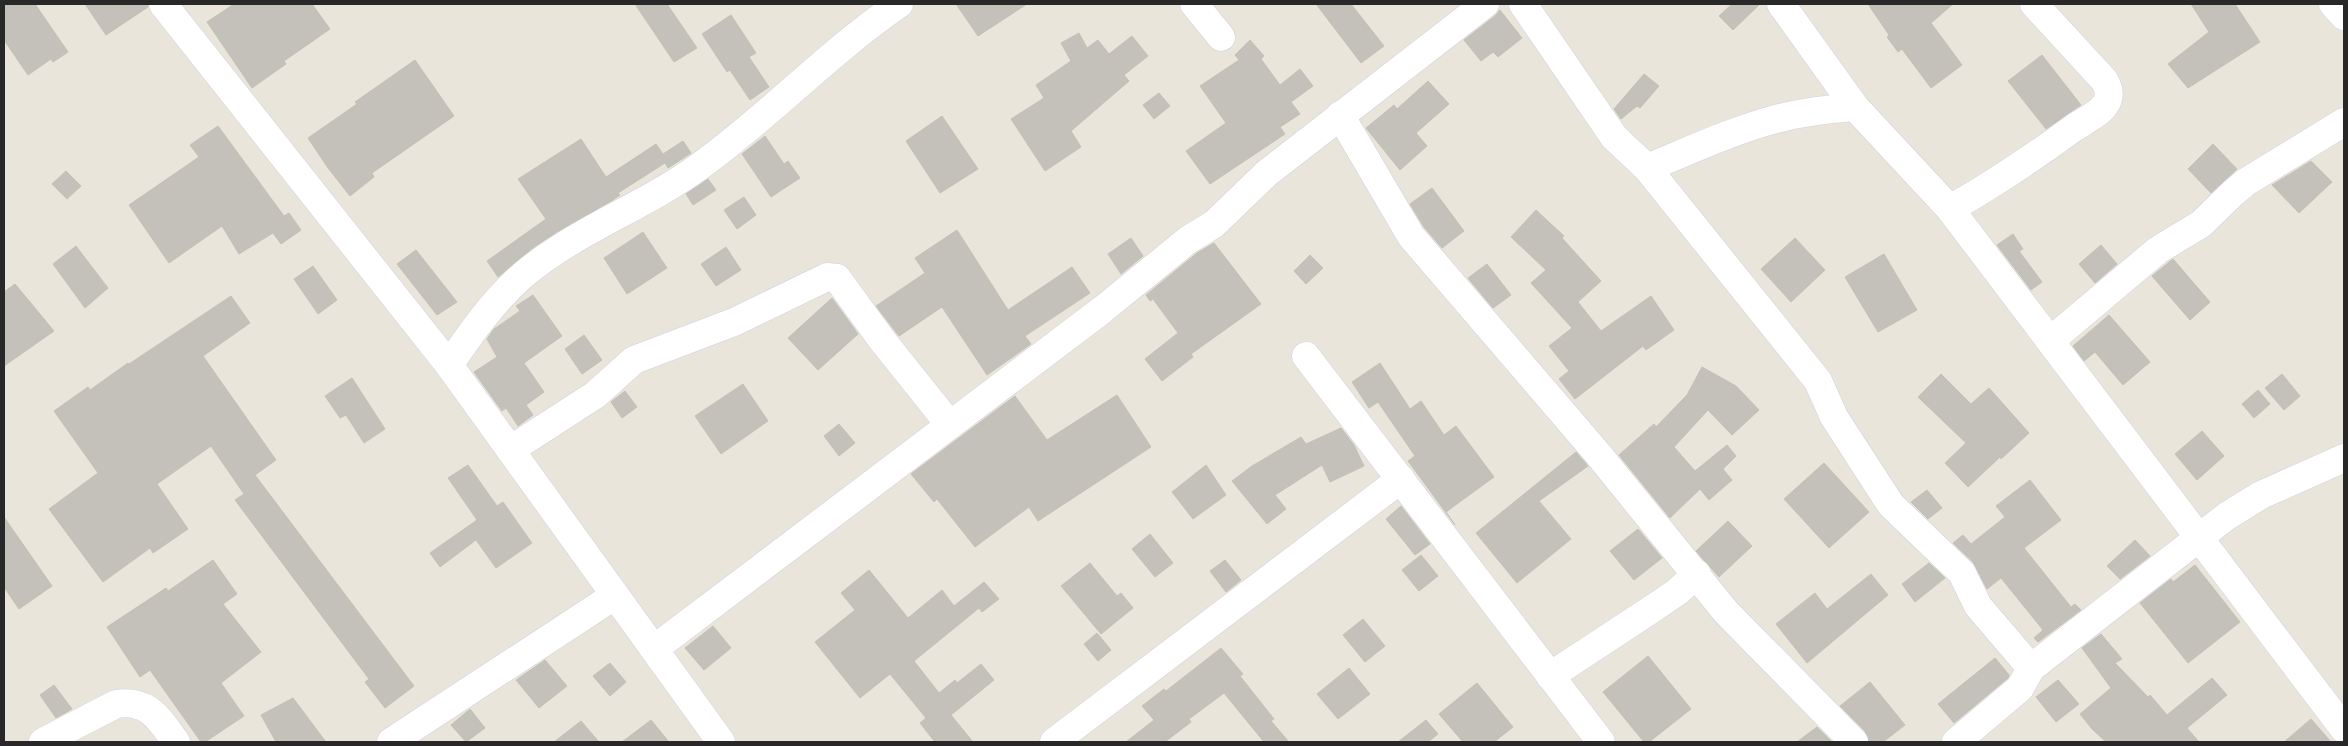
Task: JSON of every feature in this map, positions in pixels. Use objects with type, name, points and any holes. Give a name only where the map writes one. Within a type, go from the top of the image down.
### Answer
[{"type":"street","points":[[163,4],[449,365],[720,742]]},
{"type":"street","points":[[449,365],[496,301],[524,274],[570,242],[698,168],[741,135],[806,76],[861,30],[899,4]]},
{"type":"street","points":[[1194,4],[1221,37]]},
{"type":"street","points":[[654,649],[1102,310],[1188,240],[1214,224],[1267,173],[1486,4]]},
{"type":"street","points":[[1523,4],[1614,137],[1647,168],[1785,343],[1818,381],[1834,417],[1891,504],[1962,572],[1978,606],[2031,668]]},
{"type":"street","points":[[1781,4],[1856,107],[1950,209],[2344,729]]},
{"type":"street","points":[[1950,209],[1998,182],[2070,131],[2105,105],[2109,96],[2104,80],[2034,4]]},
{"type":"street","points":[[2333,4],[2344,16]]},
{"type":"street","points":[[1647,168],[1738,131],[1778,119],[1821,110],[1856,107]]},
{"type":"street","points":[[1340,115],[1411,236],[1598,454],[1726,612],[1854,742]]},
{"type":"street","points":[[2050,341],[2158,250],[2201,224],[2246,182],[2344,122]]},
{"type":"street","points":[[510,450],[594,395],[634,360],[734,322],[826,277],[833,276],[837,278],[882,340],[950,425]]},
{"type":"street","points":[[1306,356],[1601,742]]},
{"type":"street","points":[[1956,742],[2020,688],[2031,668],[2227,516],[2261,495],[2344,458]]},
{"type":"street","points":[[1054,742],[1401,479]]},
{"type":"street","points":[[1550,676],[1677,592],[1696,574]]},
{"type":"street","points":[[392,742],[614,596]]},
{"type":"street","points":[[43,742],[116,704],[125,703],[143,706],[156,714],[176,742]]},
{"type":"building","points":[[4,4],[35,4],[68,52],[53,62],[51,59],[28,75],[4,40]]},
{"type":"building","points":[[85,4],[148,4],[148,7],[106,35]]},
{"type":"building","points":[[234,4],[312,4],[330,29],[284,61],[286,64],[252,88],[207,22]]},
{"type":"building","points":[[635,4],[667,4],[697,48],[674,62]]},
{"type":"building","points":[[956,4],[1027,4],[978,36]]},
{"type":"building","points":[[1316,4],[1351,4],[1384,46],[1361,63]]},
{"type":"building","points":[[1732,4],[1760,4],[1733,30],[1719,16]]},
{"type":"building","points":[[1868,4],[1953,4],[1931,23],[1962,65],[1931,88],[1902,49],[1898,52]]},
{"type":"building","points":[[2191,4],[2235,4],[2260,42],[2188,88],[2168,64],[2209,32]]},
{"type":"building","points":[[1500,10],[1522,38],[1498,57],[1493,52],[1481,61],[1464,40]]},
{"type":"building","points":[[731,15],[756,53],[749,57],[769,87],[750,100],[730,70],[727,72],[702,34]]},
{"type":"building","points":[[1079,33],[1087,48],[1098,40],[1109,54],[1132,36],[1148,56],[1124,75],[1129,81],[1071,131],[1081,147],[1045,171],[1011,119],[1044,98],[1036,85],[1071,61],[1061,43]]},
{"type":"building","points":[[1250,40],[1264,56],[1261,59],[1280,85],[1300,69],[1313,86],[1291,102],[1300,114],[1280,127],[1285,134],[1210,184],[1186,151],[1226,123],[1200,86],[1239,60],[1235,55]]},
{"type":"building","points":[[2042,55],[2081,105],[2046,129],[2008,81]]},
{"type":"building","points":[[415,60],[454,116],[372,173],[374,177],[350,196],[308,138]]},
{"type":"building","points":[[1644,74],[1659,86],[1640,108],[1637,106],[1621,119],[1614,109]]},
{"type":"building","points":[[1428,81],[1449,104],[1416,133],[1427,146],[1400,170],[1366,128],[1394,105],[1397,109]]},
{"type":"building","points":[[1159,93],[1170,106],[1154,119],[1143,105]]},
{"type":"building","points":[[942,116],[978,169],[940,193],[906,141]]},
{"type":"building","points":[[218,126],[284,216],[289,213],[301,230],[281,244],[273,233],[239,254],[222,226],[169,263],[129,205],[199,157],[190,145]]},
{"type":"building","points":[[765,136],[784,164],[788,161],[800,178],[771,197],[742,154]]},
{"type":"building","points":[[581,139],[606,177],[656,144],[663,154],[683,141],[691,153],[668,168],[665,163],[618,193],[620,195],[613,200],[557,232],[534,247],[498,277],[487,261],[546,219],[518,179]]},
{"type":"building","points":[[2213,144],[2237,169],[2211,193],[2188,169]]},
{"type":"building","points":[[2311,161],[2332,182],[2299,213],[2272,185]]},
{"type":"building","points":[[66,171],[81,186],[67,199],[52,184]]},
{"type":"building","points":[[708,179],[716,190],[693,205],[686,194]]},
{"type":"building","points":[[1432,188],[1464,231],[1442,248],[1424,227],[1410,204]]},
{"type":"building","points":[[744,197],[756,215],[737,229],[724,210]]},
{"type":"building","points":[[1536,210],[1564,236],[1562,238],[1601,281],[1578,302],[1601,331],[1651,296],[1674,330],[1646,350],[1643,346],[1575,399],[1559,379],[1569,371],[1549,346],[1572,328],[1531,283],[1546,270],[1511,237]]},
{"type":"building","points":[[957,230],[1008,310],[1072,267],[1090,293],[1025,336],[1031,344],[987,375],[942,307],[899,336],[876,306],[925,273],[915,258]]},
{"type":"building","points":[[643,232],[667,268],[627,294],[604,258]]},
{"type":"building","points":[[2013,234],[2023,249],[2019,251],[2042,282],[2031,290],[1997,245]]},
{"type":"building","points":[[1131,238],[1143,256],[1121,274],[1108,254]]},
{"type":"building","points":[[1795,238],[1825,270],[1791,302],[1761,269]]},
{"type":"building","points":[[1214,243],[1261,304],[1191,354],[1193,357],[1162,381],[1145,359],[1178,333],[1153,299],[1150,301],[1146,295],[1197,253]]},
{"type":"building","points":[[2101,245],[2117,264],[2095,283],[2079,264]]},
{"type":"building","points":[[76,246],[108,288],[85,308],[53,264]]},
{"type":"building","points":[[726,247],[741,270],[716,286],[701,264]]},
{"type":"building","points":[[416,250],[457,302],[437,315],[397,264]]},
{"type":"building","points":[[1884,254],[1917,310],[1878,332],[1845,277]]},
{"type":"building","points":[[1310,255],[1323,268],[1306,284],[1294,271]]},
{"type":"building","points":[[2173,259],[2210,302],[2190,320],[2152,276]]},
{"type":"building","points":[[1487,264],[1511,295],[1493,308],[1468,278]]},
{"type":"building","points":[[313,266],[337,300],[318,314],[294,279]]},
{"type":"building","points":[[15,284],[54,331],[4,366],[4,292]]},
{"type":"building","points":[[533,295],[562,336],[524,363],[544,392],[526,405],[533,415],[518,426],[506,408],[502,411],[474,372],[497,357],[487,339],[494,329],[520,311],[516,306]]},
{"type":"building","points":[[231,296],[250,323],[203,356],[276,460],[255,475],[414,686],[385,708],[365,682],[369,679],[235,500],[244,494],[211,446],[157,484],[188,529],[153,553],[150,548],[103,582],[49,509],[98,473],[54,411],[88,387],[90,390]]},
{"type":"building","points":[[832,298],[858,334],[818,370],[788,338]]},
{"type":"building","points":[[2109,315],[2150,362],[2123,385],[2095,352],[2084,361],[2073,346]]},
{"type":"building","points":[[584,335],[602,360],[582,374],[565,349]]},
{"type":"building","points":[[1380,363],[1410,409],[1421,401],[1444,435],[1456,426],[1494,477],[1446,512],[1455,525],[1408,461],[1415,456],[1378,402],[1369,408],[1352,382]]},
{"type":"building","points":[[1702,367],[1736,386],[1759,410],[1732,435],[1708,410],[1674,447],[1695,471],[1727,445],[1736,456],[1723,469],[1732,480],[1709,500],[1700,489],[1670,518],[1619,455],[1654,424],[1656,427],[1687,395]]},
{"type":"building","points":[[1941,374],[1971,404],[1989,388],[2029,433],[1968,487],[1945,463],[1966,443],[1918,397]]},
{"type":"building","points":[[2282,374],[2300,396],[2284,410],[2265,388]]},
{"type":"building","points":[[352,378],[385,429],[364,443],[346,415],[340,418],[325,396]]},
{"type":"building","points":[[743,384],[768,421],[721,454],[695,416]]},
{"type":"building","points":[[2258,390],[2270,404],[2254,418],[2242,404]]},
{"type":"building","points":[[625,391],[637,407],[622,418],[611,402]]},
{"type":"building","points":[[1117,395],[1151,447],[1038,521],[1029,507],[975,547],[937,499],[934,502],[911,474],[1015,396],[1047,440]]},
{"type":"building","points":[[839,424],[855,443],[839,456],[824,436]]},
{"type":"building","points":[[1341,428],[1354,445],[1364,466],[1330,482],[1322,465],[1275,495],[1286,509],[1267,524],[1232,481],[1252,466],[1301,437],[1306,444]]},
{"type":"building","points":[[2202,431],[2224,456],[2197,480],[2175,454]]},
{"type":"building","points":[[1576,452],[1588,466],[1539,501],[1571,539],[1517,583],[1476,533]]},
{"type":"building","points":[[1824,463],[1869,512],[1829,548],[1784,499]]},
{"type":"building","points":[[468,465],[497,506],[503,502],[532,543],[496,568],[476,540],[440,567],[430,553],[477,520],[448,478]]},
{"type":"building","points":[[1206,465],[1226,495],[1193,519],[1172,492]]},
{"type":"building","points":[[2030,480],[2061,520],[2024,548],[2071,607],[2075,604],[2081,610],[2038,642],[2034,638],[2043,630],[2001,578],[1987,589],[1973,562],[1953,543],[1963,535],[1971,544],[2005,517],[1996,506]]},
{"type":"building","points":[[1927,490],[1942,508],[1928,519],[1911,502]]},
{"type":"building","points":[[1401,506],[1430,544],[1415,555],[1386,519]]},
{"type":"building","points":[[4,517],[52,586],[19,609],[4,587]]},
{"type":"building","points":[[1728,521],[1752,546],[1719,577],[1696,551]]},
{"type":"building","points":[[1638,529],[1662,558],[1634,580],[1610,551]]},
{"type":"building","points":[[1150,534],[1173,563],[1155,577],[1132,549]]},
{"type":"building","points":[[2135,540],[2150,556],[2120,579],[2107,566]]},
{"type":"building","points":[[1421,555],[1438,576],[1419,591],[1402,570]]},
{"type":"building","points":[[213,560],[237,594],[223,604],[261,652],[221,683],[244,716],[205,742],[201,742],[150,670],[140,677],[107,627],[166,588],[168,591]]},
{"type":"building","points":[[1225,560],[1241,580],[1226,592],[1210,571]]},
{"type":"building","points":[[1090,563],[1117,596],[1121,593],[1133,608],[1101,634],[1061,586]]},
{"type":"building","points":[[1929,563],[1945,578],[1915,602],[1902,584]]},
{"type":"building","points":[[2195,565],[2240,622],[2188,663],[2140,603],[2171,579],[2173,582]]},
{"type":"building","points":[[869,570],[908,618],[942,590],[954,606],[984,582],[999,599],[982,612],[979,608],[914,661],[939,693],[955,680],[957,683],[981,664],[994,680],[951,715],[973,742],[935,742],[920,723],[926,718],[890,674],[860,698],[815,642],[855,610],[841,593]]},
{"type":"building","points":[[1871,574],[1888,595],[1807,663],[1776,624],[1815,593],[1827,609]]},
{"type":"building","points":[[1363,619],[1385,646],[1365,662],[1343,635]]},
{"type":"building","points":[[713,626],[731,648],[704,670],[685,648]]},
{"type":"building","points":[[1097,633],[1111,650],[1098,661],[1084,644]]},
{"type":"building","points":[[2101,634],[2122,659],[2115,663],[2148,697],[2150,695],[2167,715],[2212,678],[2227,695],[2187,728],[2199,742],[2106,742],[2092,729],[2080,714],[2111,688],[2082,648]]},
{"type":"building","points":[[1221,648],[1243,674],[1240,676],[1274,719],[1271,721],[1289,742],[1264,742],[1224,693],[1189,719],[1191,722],[1165,742],[1126,742],[1154,720],[1142,706],[1164,689],[1166,691]]},
{"type":"building","points":[[1648,656],[1691,709],[1649,742],[1644,742],[1603,692]]},
{"type":"building","points":[[1995,658],[2009,675],[2008,678],[1954,723],[1938,704]]},
{"type":"building","points":[[545,660],[567,686],[539,708],[516,680]]},
{"type":"building","points":[[610,663],[626,682],[610,696],[593,676]]},
{"type":"building","points":[[1349,668],[1370,694],[1338,719],[1317,694]]},
{"type":"building","points":[[2058,680],[2079,704],[2056,722],[2036,697]]},
{"type":"building","points":[[1870,682],[1905,725],[1883,742],[1869,742],[1865,731],[1840,706]]},
{"type":"building","points":[[1477,683],[1513,727],[1494,742],[1463,742],[1439,714]]},
{"type":"building","points":[[54,685],[72,709],[56,718],[40,695]]},
{"type":"building","points":[[293,698],[326,742],[276,742],[261,715]]},
{"type":"building","points":[[470,709],[485,728],[466,742],[451,725]]},
{"type":"building","points":[[2311,719],[2331,742],[2284,742]]},
{"type":"building","points":[[651,720],[669,742],[622,742]]},
{"type":"building","points":[[1426,720],[1438,734],[1428,742],[1398,742]]},
{"type":"building","points":[[581,721],[599,742],[554,742]]},
{"type":"building","points":[[1817,727],[1832,742],[1797,742]]}]
